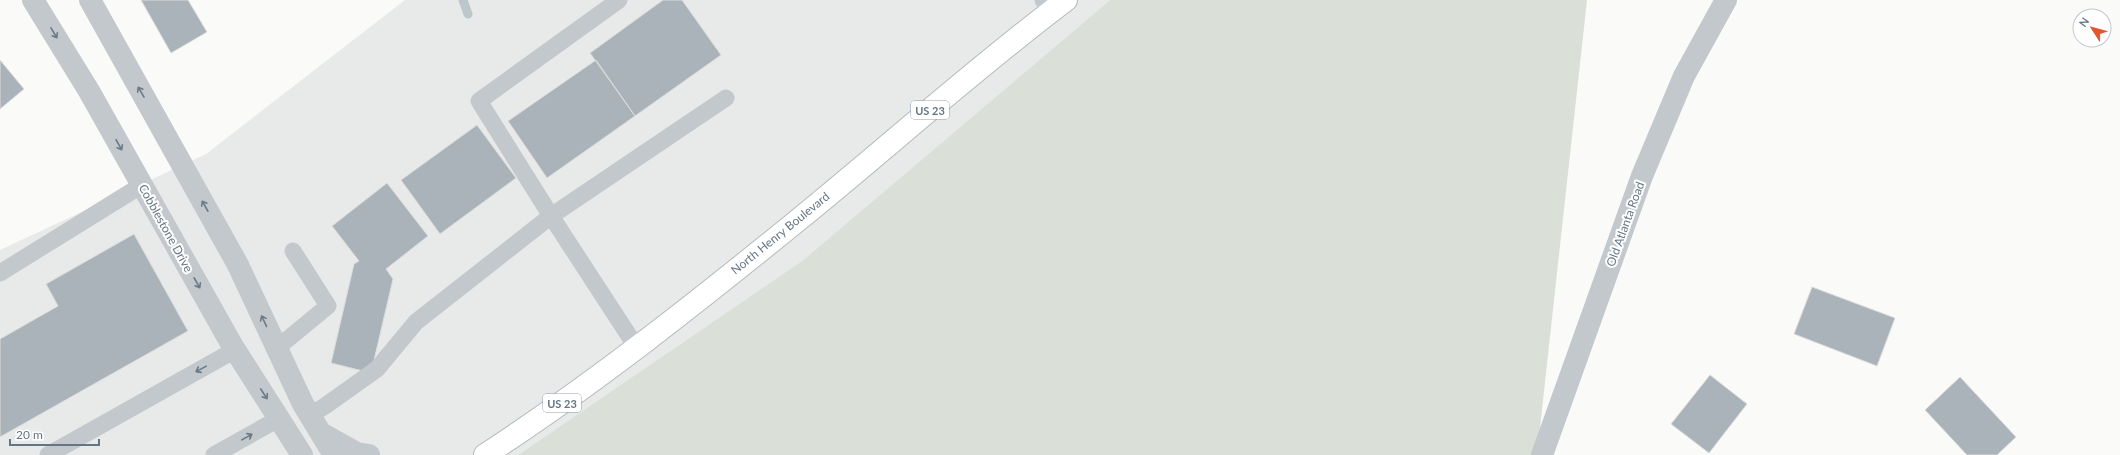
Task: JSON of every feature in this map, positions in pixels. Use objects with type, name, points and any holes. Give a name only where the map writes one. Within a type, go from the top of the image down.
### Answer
[{"type":"highway","name":"North Henry Boulevard","points":[[485,455],[525,429],[637,348],[796,221],[1024,32],[1054,4]]},
{"type":"street","name":"Cobblestone Drive","points":[[33,0],[89,91],[235,350],[280,418],[300,453]]},
{"type":"street","points":[[90,0],[238,265],[311,417],[334,455]]},
{"type":"street","name":"Old Atlanta Road","points":[[1542,455],[1645,168],[1684,76],[1726,0]]},
{"type":"street","points":[[280,418],[311,417],[357,453],[369,455]]},
{"type":"lane","points":[[619,0],[479,101],[551,216],[637,348]]},
{"type":"lane","points":[[311,417],[377,369],[416,322],[551,216],[726,98]]},
{"type":"lane","points":[[0,273],[142,185]]},
{"type":"lane","points":[[277,348],[328,306],[293,251]]},
{"type":"lane","points":[[48,455],[235,350]]},
{"type":"lane","points":[[214,455],[280,418]]},
{"type":"shaded area","points":[[405,0],[1110,0],[802,261],[518,455],[0,455],[0,250],[206,154]]},
{"type":"shaded area","points":[[1110,0],[1587,0],[1537,455],[518,455],[802,261]]},
{"type":"building","points":[[141,0],[188,0],[207,32],[171,53]]},
{"type":"building","points":[[663,0],[682,0],[721,55],[635,116],[590,53]]},
{"type":"building","points":[[0,60],[24,89],[0,109]]},
{"type":"building","points":[[596,60],[635,116],[547,178],[508,121]]},
{"type":"building","points":[[477,125],[516,178],[440,234],[401,180]]},
{"type":"building","points":[[387,183],[428,236],[386,269],[393,279],[371,373],[331,363],[354,264],[359,261],[332,226]]},
{"type":"building","points":[[134,234],[188,331],[0,437],[0,339],[58,306],[46,284]]},
{"type":"building","points":[[1812,287],[1895,318],[1877,366],[1794,334]]},
{"type":"building","points":[[1710,375],[1747,404],[1709,453],[1671,424]]},
{"type":"building","points":[[1960,377],[2016,437],[1997,455],[1967,455],[1925,410]]},
{"type":"waterway","points":[[463,0],[468,14]]}]
